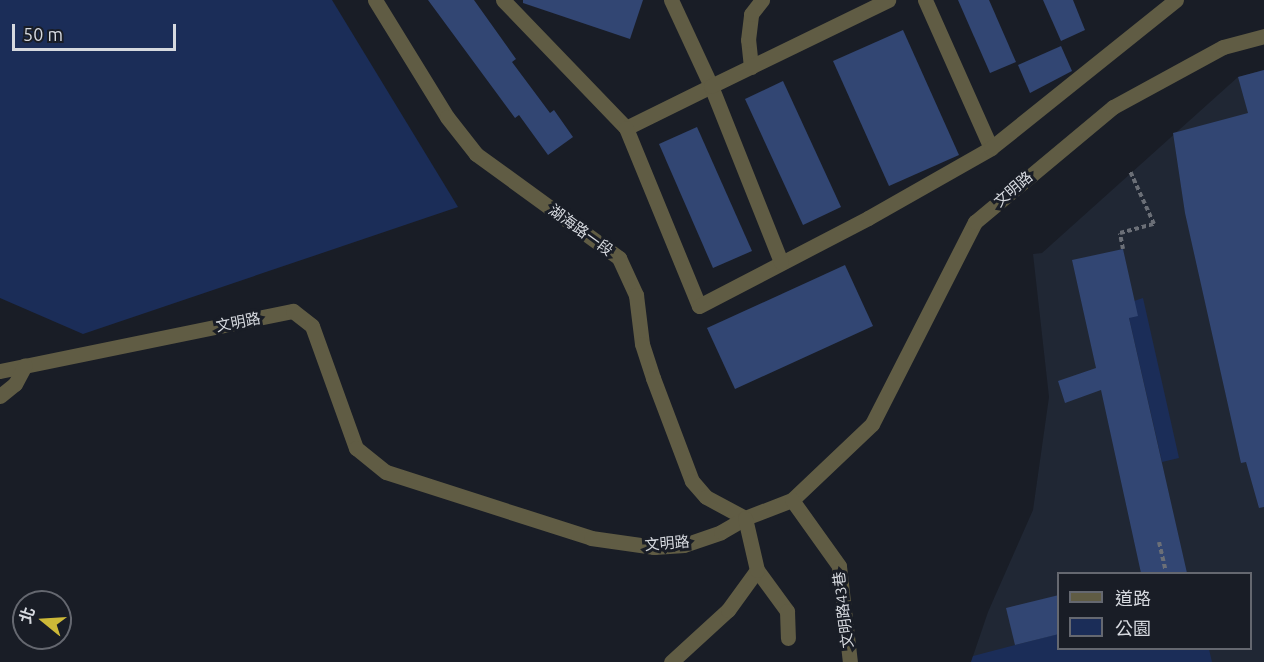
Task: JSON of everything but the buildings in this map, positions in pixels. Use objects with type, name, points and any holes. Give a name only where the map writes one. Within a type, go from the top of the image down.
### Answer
[{"type":"street","name":"湖海路一段","points":[[375,0],[447,117],[476,154],[619,258],[636,295],[642,344],[653,378],[692,481],[706,496],[745,518]]},
{"type":"street","points":[[503,0],[626,128],[699,306],[868,218],[991,148],[1173,1]]},
{"type":"street","points":[[671,0],[711,86],[781,262]]},
{"type":"street","points":[[751,67],[748,40],[751,14],[762,0]]},
{"type":"street","points":[[626,128],[751,67],[868,4],[888,0]]},
{"type":"street","points":[[925,0],[991,148]]},
{"type":"street","name":"文明路","points":[[0,371],[293,311],[312,326],[356,448],[386,472],[591,538],[622,544],[684,544],[722,532],[745,518],[792,500],[872,424],[975,222],[1113,107],[1224,47],[1264,36]]},
{"type":"street","points":[[0,396],[15,384],[25,365]]},
{"type":"street","name":"文明路43巷","points":[[792,500],[839,566],[849,662]]},
{"type":"street","points":[[745,518],[757,570],[787,611],[788,638]]},
{"type":"street","points":[[670,662],[728,610],[757,570]]},
{"type":"path","points":[[1123,249],[1120,233],[1154,224],[1130,171]]},
{"type":"path","points":[[1159,542],[1165,569]]},
{"type":"shaded area","points":[[1264,70],[1264,662],[971,662],[988,612],[1033,510],[1049,397],[1033,254],[1042,253],[1238,77]]},
{"type":"green space","points":[[0,0],[332,0],[458,207],[83,334],[0,298]]},
{"type":"green space","points":[[1143,298],[1179,458],[1162,462],[1129,318],[1134,301]]},
{"type":"green space","points":[[1057,634],[1057,650],[1209,650],[1212,662],[971,662],[973,656]]}]
